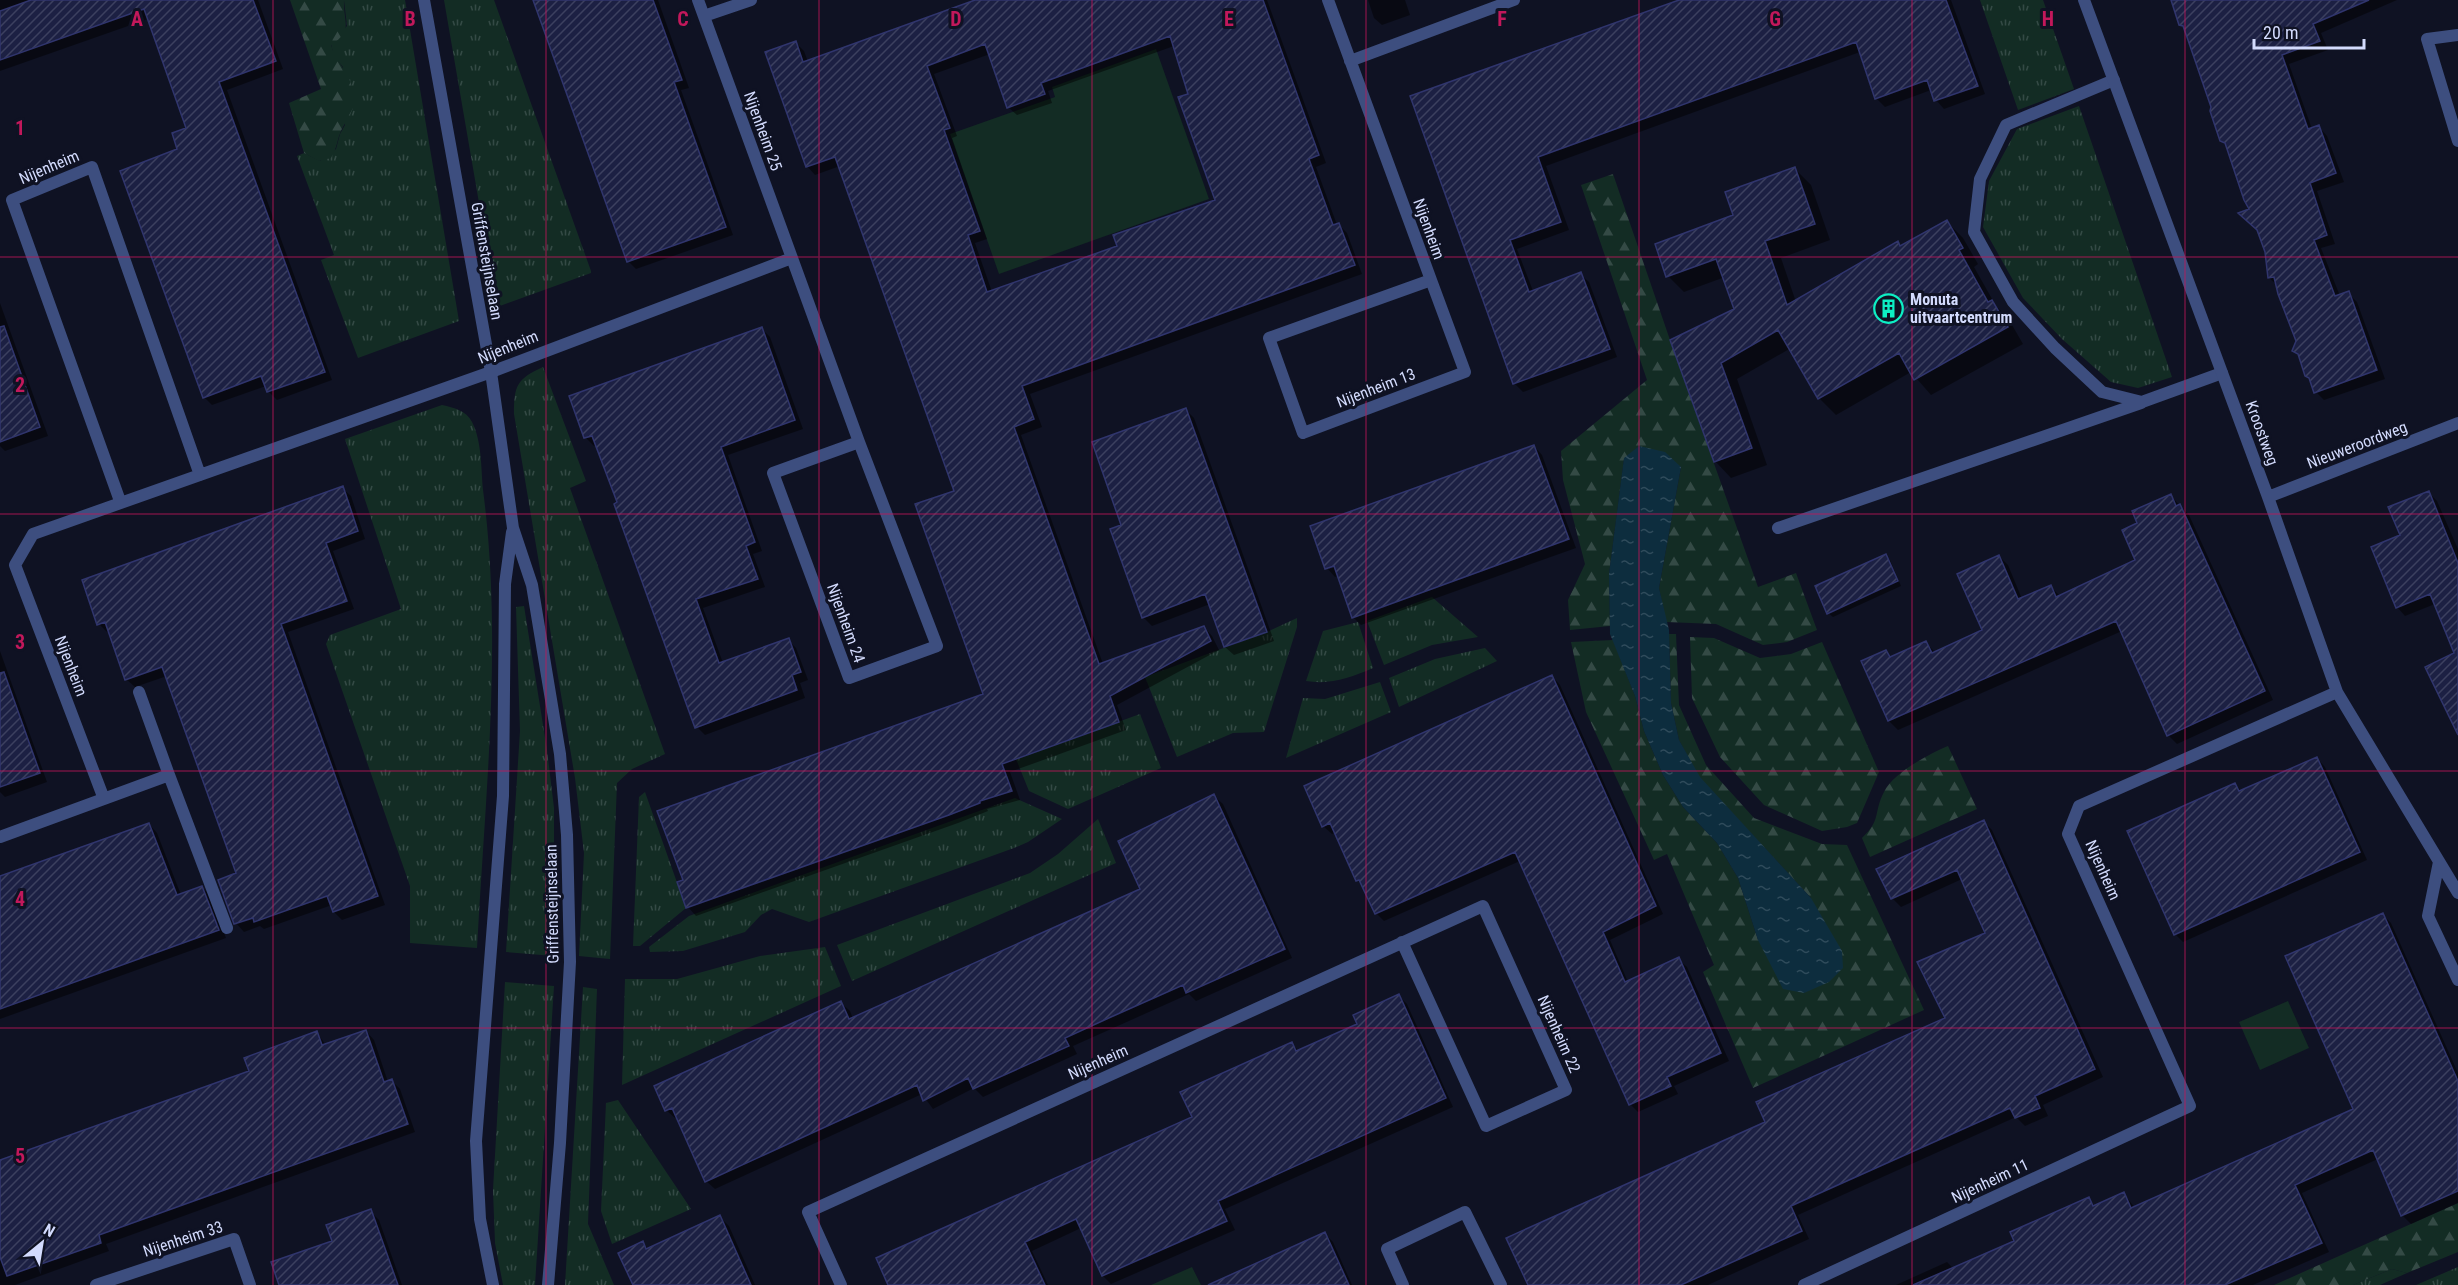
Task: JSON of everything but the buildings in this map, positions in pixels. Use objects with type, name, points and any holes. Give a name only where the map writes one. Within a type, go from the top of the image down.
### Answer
[{"type":"street","name":"Griffensteijnselaan","points":[[424,0],[491,372],[513,528],[532,585],[560,754],[567,835],[570,962],[560,1143],[548,1285]]},
{"type":"street","name":"Nijenheim 25","points":[[698,0],[792,258]]},
{"type":"street","points":[[704,16],[751,0]]},
{"type":"street","name":"Nijenheim","points":[[1269,338],[1431,280],[1328,0]]},
{"type":"street","points":[[1350,61],[1514,0]]},
{"type":"street","name":"Kroostweg","points":[[2084,0],[2268,497],[2337,692],[2458,893]]},
{"type":"street","points":[[2458,35],[2427,39],[2458,141]]},
{"type":"street","points":[[2114,80],[2006,125],[1980,179],[1974,231],[2013,302],[2055,348],[2102,392],[2142,402]]},
{"type":"street","name":"Nijenheim","points":[[120,501],[12,200],[92,167],[200,474]]},
{"type":"street","name":"Nijenheim","points":[[104,799],[15,565],[33,534],[120,501],[491,372],[792,258]]},
{"type":"street","name":"Nijenheim 24","points":[[792,258],[937,646],[849,678],[773,473],[859,442]]},
{"type":"street","name":"Nijenheim 13","points":[[1269,338],[1303,433],[1465,372],[1431,280]]},
{"type":"street","points":[[1778,528],[2222,373]]},
{"type":"street","name":"Nieuweroordweg","points":[[2268,497],[2458,423]]},
{"type":"street","name":"Griffensteijnselaan","points":[[493,1285],[480,1219],[476,1141],[503,796],[504,584],[513,528]]},
{"type":"street","points":[[139,692],[227,928]]},
{"type":"street","name":"Nijenheim","points":[[2190,1106],[2068,834],[2079,806],[2337,692]]},
{"type":"street","points":[[0,837],[169,775]]},
{"type":"street","points":[[2439,862],[2428,916],[2458,980]]},
{"type":"street","name":"Nijenheim 22","points":[[1483,906],[1566,1090],[1486,1126],[1402,942],[1483,906]]},
{"type":"street","name":"Nijenheim","points":[[841,1285],[808,1212],[1402,942]]},
{"type":"street","name":"Nijenheim 11","points":[[1804,1285],[2190,1106]]},
{"type":"street","points":[[1403,1285],[1387,1249],[1466,1212],[1501,1285]]},
{"type":"street","name":"Nijenheim 33","points":[[96,1285],[234,1239],[250,1285]]},
{"type":"green space","points":[[290,0],[344,0],[345,30],[343,35],[331,45],[350,81],[354,102],[331,158],[319,161],[304,153],[289,103],[321,89]]},
{"type":"green space","points":[[344,0],[405,0],[459,321],[358,358],[321,260],[334,255],[297,156],[304,153],[320,161],[336,149],[345,125],[343,67],[334,56],[331,44],[347,26]]},
{"type":"green space","points":[[444,0],[494,0],[591,271],[591,273],[497,307]]},
{"type":"green space","points":[[1980,0],[2043,0],[2074,89],[2018,110]]},
{"type":"green space","points":[[1156,49],[1209,199],[999,274],[950,134],[1055,97],[1052,87]]},
{"type":"green space","points":[[2079,106],[2172,377],[2138,388],[2111,382],[2062,339],[2023,298],[1983,227],[1989,181],[2017,129]]},
{"type":"green space","points":[[1613,174],[1758,587],[1796,573],[1817,630],[1787,642],[1763,645],[1716,624],[1666,622],[1659,588],[1681,467],[1639,446],[1624,459],[1609,574],[1610,626],[1570,630],[1568,600],[1585,564],[1563,480],[1561,451],[1647,380],[1581,185]]},
{"type":"green space","points":[[543,367],[586,481],[570,488],[665,754],[632,769],[617,783],[610,959],[579,956],[584,853],[575,778],[514,414],[516,390],[522,379]]},
{"type":"green space","points":[[442,405],[463,412],[469,418],[478,438],[489,547],[492,661],[488,776],[477,948],[410,943],[410,886],[326,644],[330,635],[401,609],[345,439]]},
{"type":"green space","points":[[1432,597],[1478,637],[1432,645],[1384,665],[1367,621]]},
{"type":"green space","points":[[524,606],[554,808],[554,956],[506,952],[520,731],[516,607]]},
{"type":"green space","points":[[1297,618],[1297,627],[1264,732],[1233,733],[1177,757],[1145,677],[1267,632]]},
{"type":"green space","points":[[1358,622],[1373,668],[1340,680],[1306,681],[1323,631]]},
{"type":"green space","points":[[1669,634],[1676,634],[1679,705],[1706,765],[1754,818],[1822,844],[1847,845],[1924,1010],[1753,1088],[1703,972],[1714,965],[1667,854],[1654,860],[1586,712],[1571,642],[1613,640],[1635,696],[1644,731],[1663,775],[1683,807],[1717,843],[1738,878],[1758,940],[1811,898],[1699,777],[1679,740],[1671,703]]},
{"type":"green space","points":[[1690,637],[1714,638],[1760,658],[1791,654],[1822,642],[1879,772],[1857,823],[1822,831],[1764,805],[1720,757],[1692,698]]},
{"type":"green space","points":[[1485,648],[1497,661],[1399,707],[1389,678],[1435,659]]},
{"type":"green space","points":[[1380,682],[1391,712],[1286,758],[1303,698],[1325,699]]},
{"type":"green space","points":[[1140,714],[1161,768],[1068,809],[1029,791],[1016,759]]},
{"type":"green space","points":[[1948,746],[1977,809],[1870,857],[1862,838],[1875,821],[1884,792],[1903,771]]},
{"type":"green space","points":[[645,792],[686,908],[640,946],[633,946],[639,797]]},
{"type":"green space","points":[[1015,798],[1062,819],[1028,842],[1014,848],[809,922],[772,909],[761,915],[745,932],[683,951],[650,952],[649,947],[689,916]]},
{"type":"green space","points":[[1098,819],[1116,863],[852,981],[837,945],[1030,873],[1058,854]]},
{"type":"green space","points":[[825,947],[841,986],[622,1085],[625,979],[677,979],[760,956]]},
{"type":"green space","points":[[505,982],[554,986],[535,1285],[503,1285],[495,1243],[493,1190]]},
{"type":"green space","points":[[583,987],[597,989],[588,1224],[614,1285],[565,1285]]},
{"type":"green space","points":[[2288,1001],[2309,1048],[2260,1070],[2239,1022]]},
{"type":"green space","points":[[618,1100],[691,1209],[612,1244],[601,1211],[606,1103]]},
{"type":"green space","points":[[2458,1203],[2458,1252],[2407,1273],[2392,1269],[2353,1285],[2274,1285]]},
{"type":"green space","points":[[1192,1267],[1201,1285],[1151,1285]]},
{"type":"green space","points":[[2458,1267],[2458,1285],[2416,1285]]},
{"type":"green space","points":[[2392,1269],[2407,1273],[2380,1285],[2353,1285]]},
{"type":"water","points":[[1639,446],[1665,452],[1681,467],[1659,588],[1669,630],[1671,703],[1679,740],[1700,777],[1811,898],[1842,951],[1843,968],[1829,982],[1804,993],[1783,989],[1758,940],[1738,878],[1717,843],[1683,807],[1663,775],[1644,731],[1635,696],[1610,634],[1609,574],[1624,458]]},
{"type":"place","name":"Monuta uitvaartcentrum","points":[[1889,308]]}]
